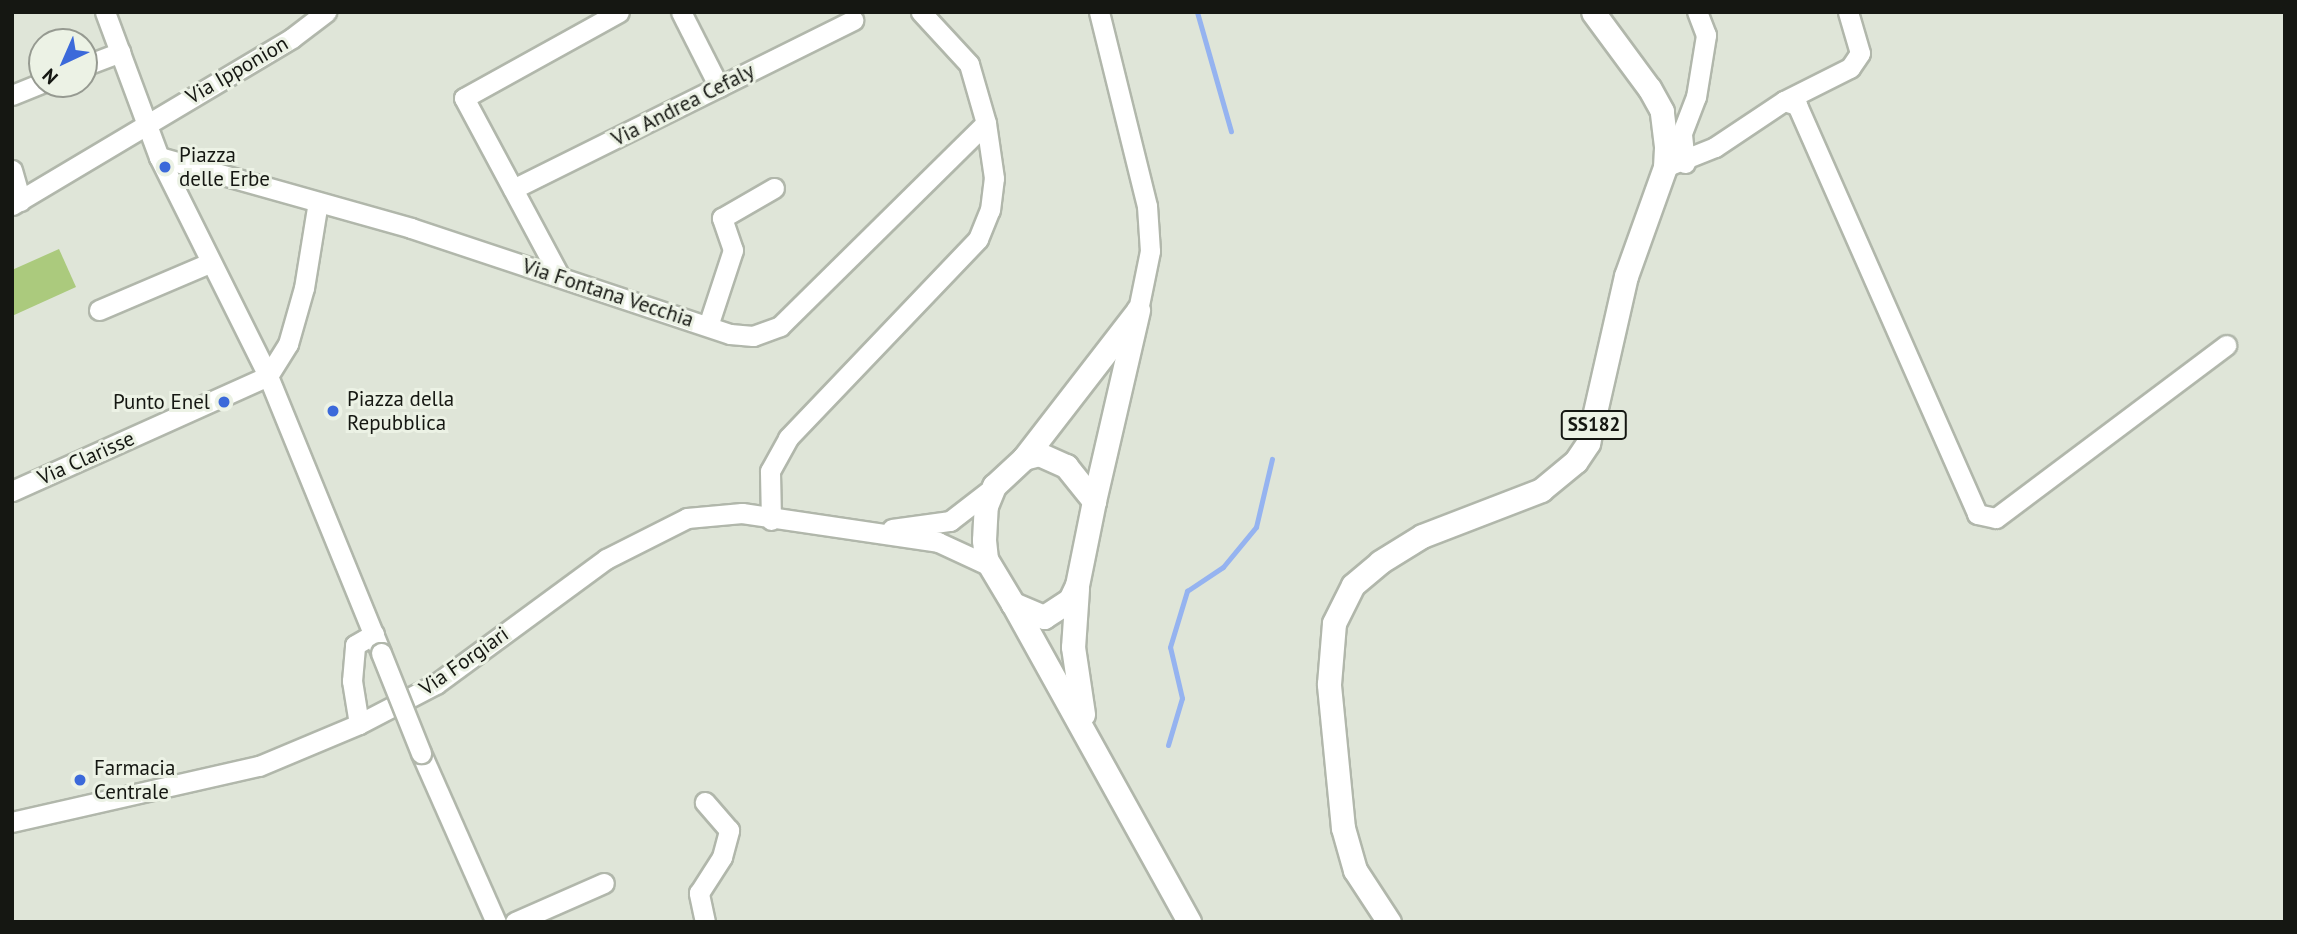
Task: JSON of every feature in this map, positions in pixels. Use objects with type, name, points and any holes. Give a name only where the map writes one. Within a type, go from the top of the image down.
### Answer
[{"type":"main road","name":"SS182","points":[[1389,922],[1355,870],[1343,828],[1333,726],[1331,643],[1341,603],[1353,585],[1380,562],[1422,536],[1541,490],[1576,461],[1588,443],[1626,276],[1675,165],[1662,111],[1592,12]]},
{"type":"main road","points":[[1138,310],[1024,458],[994,486],[984,524],[990,566],[1189,922]]},
{"type":"main road","points":[[1092,748],[1076,685],[1073,647],[1077,585],[1138,310]]},
{"type":"main road","points":[[1024,458],[1039,454],[1055,459],[1094,501]]},
{"type":"main road","points":[[1013,604],[1044,617],[1070,600],[1077,585]]},
{"type":"street","points":[[105,12],[159,157],[209,263],[268,376],[421,753],[496,922]]},
{"type":"street","name":"Via Ipponion","points":[[17,203],[292,38],[326,12]]},
{"type":"street","points":[[560,277],[464,98],[619,12]]},
{"type":"street","points":[[681,12],[719,87]]},
{"type":"street","points":[[771,520],[770,471],[788,438],[978,239],[990,210],[994,178],[986,123],[969,64],[921,12]]},
{"type":"street","points":[[1099,12],[1147,206],[1150,251],[1138,310]]},
{"type":"street","points":[[1675,165],[1682,133],[1696,97],[1706,35],[1697,12]]},
{"type":"street","points":[[1675,165],[1784,101],[1850,68],[1860,53],[1848,12]]},
{"type":"street","name":"Via Andrea Cefaly","points":[[513,190],[853,20]]},
{"type":"street","points":[[98,60],[120,51]]},
{"type":"street","points":[[1784,101],[1797,105],[1833,180],[1977,514],[1996,518],[2226,345]]},
{"type":"street","name":"Via Fontana Vecchia","points":[[159,157],[318,202],[708,326],[753,336],[780,326],[986,123]]},
{"type":"street","points":[[12,170],[17,203]]},
{"type":"street","points":[[708,326],[733,250],[722,218],[774,188]]},
{"type":"street","points":[[268,376],[288,344],[304,288],[318,202]]},
{"type":"street","points":[[99,310],[209,263]]},
{"type":"street","name":"Via Clarisse","points":[[15,490],[268,376]]},
{"type":"street","points":[[864,533],[950,521],[994,486]]},
{"type":"street","name":"Via Forgiari","points":[[12,822],[259,766],[359,724],[436,684],[606,559],[687,519],[742,513],[771,520],[864,533]]},
{"type":"street","points":[[864,533],[938,542],[990,566]]},
{"type":"street","points":[[359,724],[352,681],[355,645],[378,644]]},
{"type":"street","points":[[704,921],[699,893],[722,857],[729,830],[705,802]]},
{"type":"street","points":[[515,922],[604,883]]},
{"type":"green space","points":[[59,249],[76,287],[12,316],[12,270]]},
{"type":"waterway","points":[[1197,12],[1231,131]]},
{"type":"waterway","points":[[1168,745],[1182,698],[1170,647],[1187,591],[1223,567],[1256,527],[1272,459]]},
{"type":"place","name":"Piazza delle Erbe","points":[[165,167]]},
{"type":"place","name":"Punto Enel","points":[[224,402]]},
{"type":"place","name":"Piazza della Repubblica","points":[[333,411]]},
{"type":"place","name":"Farmacia Centrale","points":[[80,780]]}]
